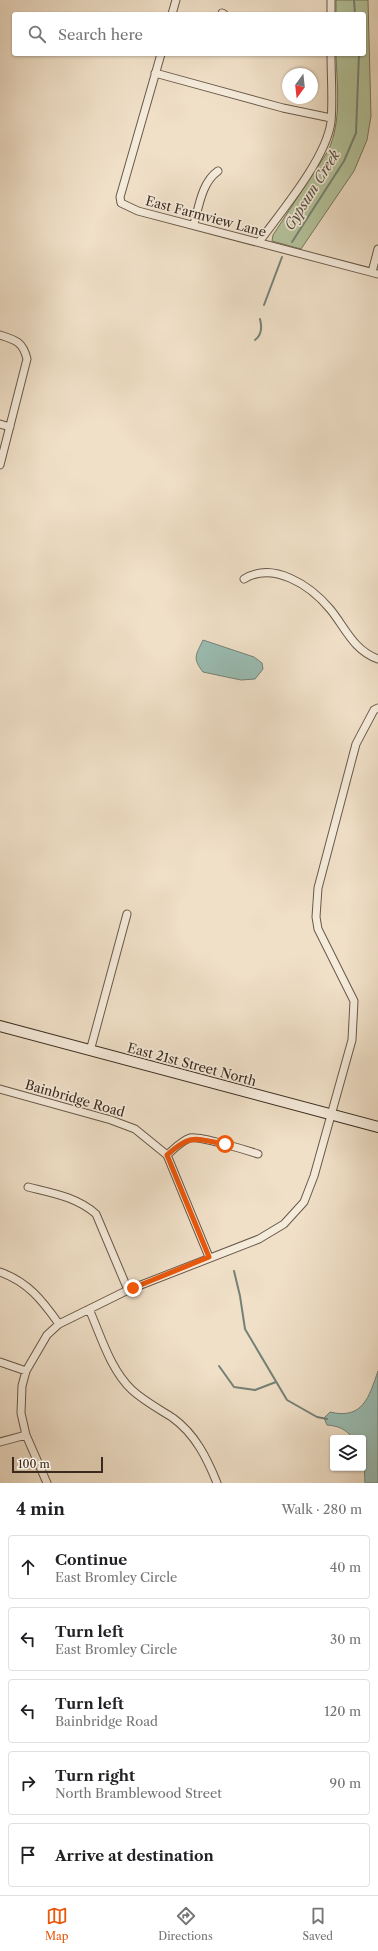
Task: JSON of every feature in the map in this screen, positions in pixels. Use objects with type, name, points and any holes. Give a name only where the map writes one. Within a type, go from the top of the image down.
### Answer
[{"type":"main road","name":"East 21st Street North","points":[[0,1026],[378,1127]]},
{"type":"street","points":[[173,12],[176,0]]},
{"type":"street","points":[[331,0],[331,12]]},
{"type":"street","points":[[160,56],[155,73],[283,108],[331,118]]},
{"type":"street","points":[[259,242],[287,204],[324,148],[331,118],[331,56]]},
{"type":"street","name":"East Farmview Lane","points":[[155,73],[120,197],[121,204],[138,211],[194,224],[375,273]]},
{"type":"street","points":[[194,224],[200,202],[210,176],[218,171]]},
{"type":"street","points":[[375,273],[378,249]]},
{"type":"street","points":[[0,335],[14,340],[25,348],[27,359],[0,465]]},
{"type":"street","points":[[0,424],[10,427]]},
{"type":"street","points":[[244,579],[259,572],[270,572],[300,583],[328,607],[358,647],[366,654],[378,659]]},
{"type":"street","points":[[48,1483],[26,1434],[21,1413],[22,1386],[26,1371],[47,1335],[59,1324],[128,1290],[209,1257],[259,1239],[284,1224],[304,1202],[314,1176],[352,1040],[354,1001],[318,929],[316,917],[318,888],[356,744],[374,710],[378,708]]},
{"type":"street","points":[[90,1051],[127,914]]},
{"type":"street","name":"Bainbridge Road","points":[[0,1089],[111,1120],[135,1129],[167,1155],[209,1257]]},
{"type":"street","points":[[167,1155],[180,1144],[191,1138],[225,1144],[258,1154]]},
{"type":"street","points":[[28,1187],[75,1200],[87,1206],[96,1214],[128,1290]]},
{"type":"street","points":[[0,1272],[12,1276],[25,1284],[39,1296],[59,1324]]},
{"type":"street","points":[[89,1309],[114,1366],[132,1389],[173,1418],[193,1436],[206,1457],[217,1483]]},
{"type":"street","points":[[0,1362],[26,1371]]},
{"type":"street","points":[[0,1442],[26,1434]]},
{"type":"green space","points":[[336,0],[368,0],[371,116],[367,140],[354,171],[301,249],[272,241],[273,235],[328,151],[332,140],[338,104],[336,56],[366,56],[366,12],[336,12]]},
{"type":"water","points":[[203,640],[254,657],[262,663],[263,669],[255,679],[241,680],[203,672],[197,663],[196,656]]},
{"type":"water","points":[[378,1371],[378,1483],[365,1483],[366,1435],[350,1435],[342,1428],[327,1425],[324,1418],[330,1412],[341,1414],[350,1413],[357,1409],[368,1398]]},
{"type":"waterway","name":"Gypsum Creek","points":[[354,0],[355,12]]},
{"type":"waterway","name":"Gypsum Creek","points":[[292,242],[344,161],[356,133],[359,56]]},
{"type":"waterway","name":"Gypsum Creek","points":[[264,305],[282,257]]},
{"type":"waterway","name":"Gypsum Creek","points":[[255,340],[261,331],[260,319]]},
{"type":"waterway","points":[[234,1271],[240,1296],[245,1329],[287,1400],[317,1417],[327,1419]]},
{"type":"waterway","points":[[219,1366],[234,1387],[255,1390],[276,1382]]},
{"type":"route","points":[[133,1288],[209,1257],[167,1155],[180,1144],[191,1138],[225,1144]]}]
